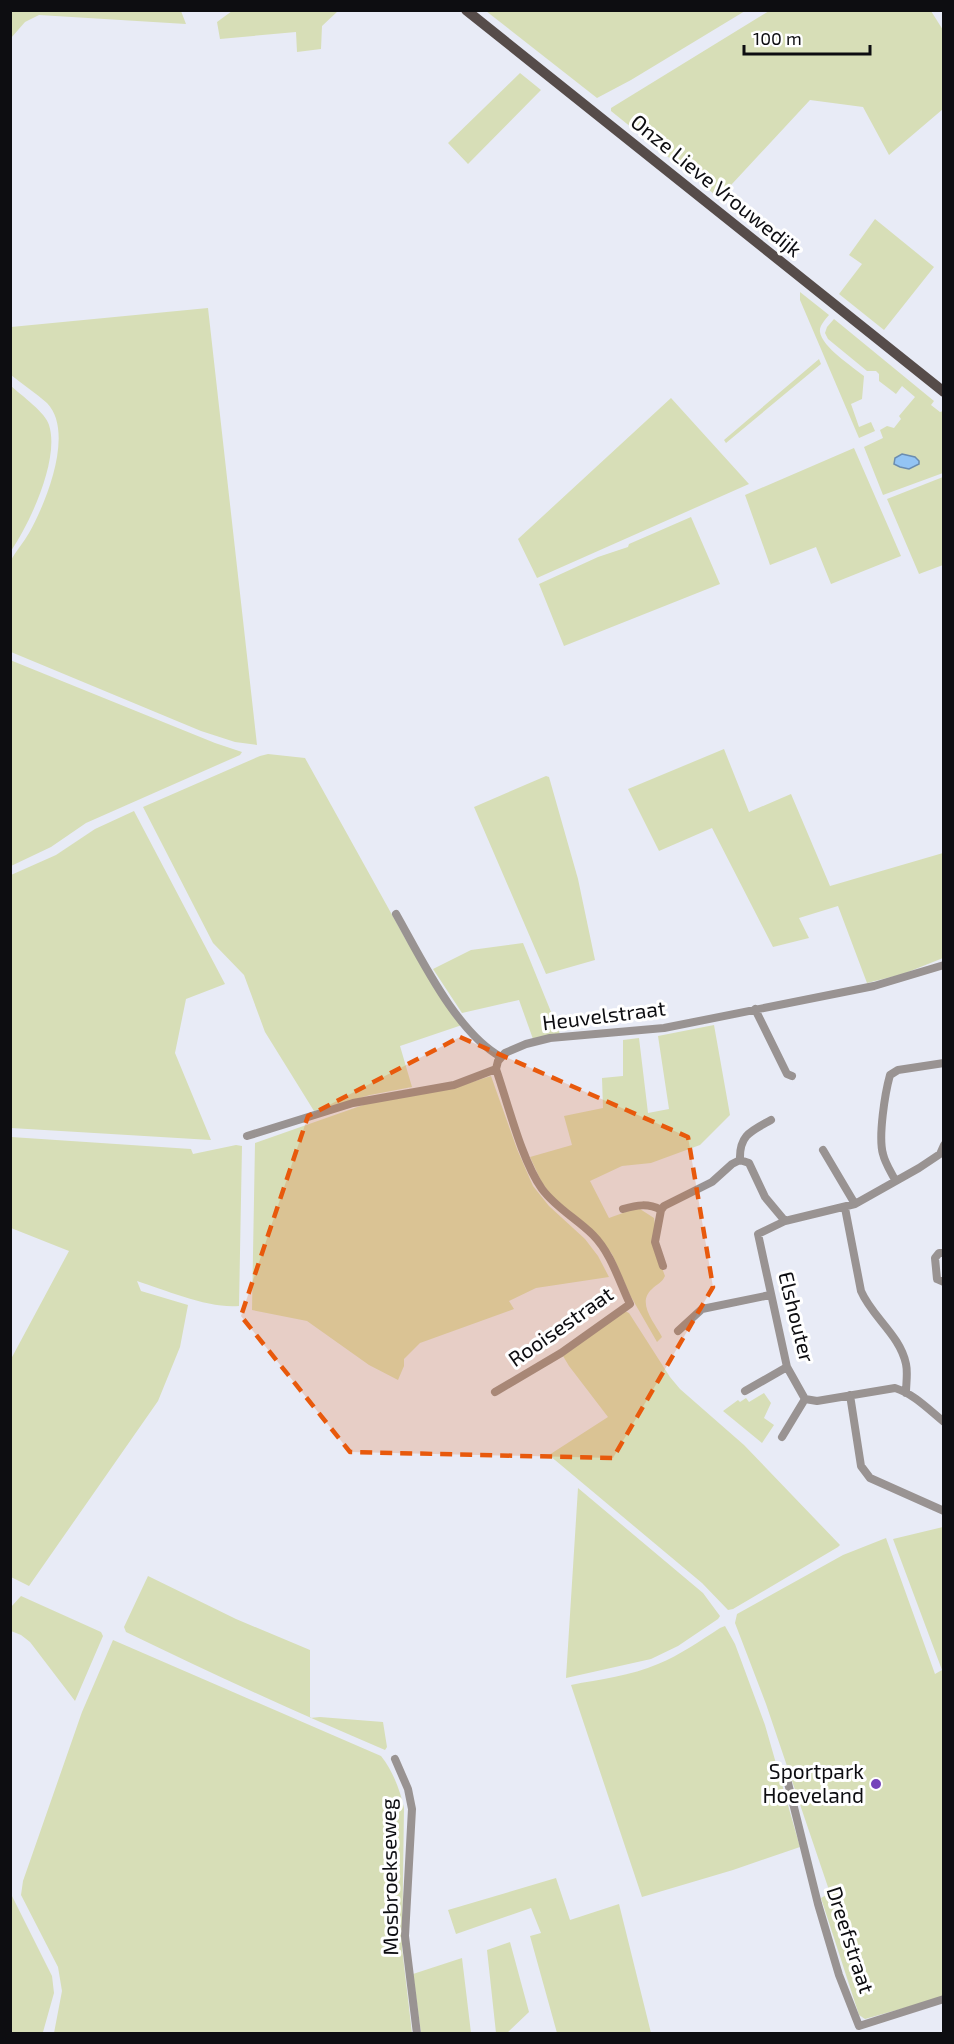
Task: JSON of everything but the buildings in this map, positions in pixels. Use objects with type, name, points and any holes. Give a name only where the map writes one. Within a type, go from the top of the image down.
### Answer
[{"type":"main road","name":"Onze Lieve Vrouwedijk","points":[[466,10],[596,109],[944,392]]},
{"type":"street","points":[[247,1136],[353,1103],[454,1085],[496,1069],[501,1057],[482,1044],[458,1016],[429,972],[396,914]]},
{"type":"street","name":"Heuvelstraat","points":[[501,1057],[526,1044],[550,1038],[664,1028],[874,986],[944,965]]},
{"type":"street","points":[[755,1010],[787,1074],[792,1076]]},
{"type":"street","points":[[895,1180],[883,1155],[881,1141],[886,1086],[890,1075],[897,1070],[944,1063]]},
{"type":"street","name":"Rooisestraat","points":[[495,1392],[561,1353],[630,1304],[603,1246],[593,1234],[550,1199],[541,1187],[529,1165],[496,1069]]},
{"type":"street","points":[[740,1160],[739,1148],[743,1138],[771,1120]]},
{"type":"street","points":[[823,1150],[855,1204]]},
{"type":"street","points":[[663,1266],[654,1242],[661,1210],[664,1206],[712,1182],[740,1160],[749,1163],[765,1197],[785,1221],[855,1204],[920,1168],[942,1152]]},
{"type":"street","points":[[623,1209],[641,1205],[653,1206],[661,1210]]},
{"type":"street","points":[[845,1208],[861,1291],[902,1353],[906,1365],[906,1393]]},
{"type":"street","name":"Elshouter","points":[[785,1221],[758,1234],[787,1367],[805,1399]]},
{"type":"street","points":[[944,1253],[939,1253],[935,1258],[937,1280],[944,1282]]},
{"type":"street","points":[[678,1331],[702,1310],[770,1295]]},
{"type":"street","points":[[745,1391],[787,1367]]},
{"type":"street","points":[[782,1437],[805,1399],[817,1401],[895,1388],[923,1404],[944,1422]]},
{"type":"street","points":[[850,1395],[861,1466],[870,1478],[944,1511]]},
{"type":"street","name":"Mosbroekseweg","points":[[394,1759],[408,1788],[412,1809],[405,1936],[417,2034]]},
{"type":"street","name":"Dreefstraat","points":[[787,1779],[818,1904],[859,2026],[944,1999]]},
{"type":"highlighted area","points":[[460,1037],[688,1137],[713,1287],[613,1458],[350,1452],[241,1316],[308,1116]]},
{"type":"green space","points":[[11,10],[181,11],[186,24],[39,15],[25,22],[11,38]]},
{"type":"green space","points":[[232,11],[338,11],[322,26],[321,49],[297,52],[296,32],[220,39],[217,22]]},
{"type":"green space","points":[[486,11],[745,11],[597,98]]},
{"type":"green space","points":[[769,11],[931,11],[943,30],[943,109],[889,155],[863,107],[810,100],[719,198],[611,111],[611,108]]},
{"type":"green space","points":[[520,73],[541,90],[468,164],[448,143]]},
{"type":"green space","points":[[875,219],[934,267],[884,330],[839,294],[862,264],[849,255]]},
{"type":"green space","points":[[800,292],[829,315],[820,330],[826,344],[864,376],[862,399],[851,404],[859,427],[871,422],[875,431],[859,438],[800,300]]},
{"type":"green space","points":[[208,308],[257,745],[235,742],[201,731],[11,652],[9,589],[11,560],[36,520],[50,486],[58,449],[58,431],[55,416],[47,403],[11,375],[11,327]]},
{"type":"green space","points":[[834,319],[934,401],[931,405],[940,412],[943,411],[943,473],[883,495],[864,447],[883,438],[880,430],[887,426],[894,428],[901,419],[899,416],[915,397],[902,386],[896,394],[879,381],[879,374],[876,371],[867,371],[828,339],[825,333]]},
{"type":"green space","points":[[819,359],[821,364],[726,443],[724,440]]},
{"type":"green space","points":[[11,386],[33,404],[47,420],[51,439],[47,472],[41,490],[19,539],[11,551]]},
{"type":"green space","points":[[671,398],[749,484],[537,578],[518,539]]},
{"type":"green space","points":[[854,448],[901,556],[831,584],[816,547],[770,565],[745,495]]},
{"type":"green space","points":[[943,477],[943,565],[919,574],[887,499]]},
{"type":"green space","points":[[691,517],[720,584],[564,646],[539,584],[598,557],[628,547],[629,544]]},
{"type":"green space","points":[[10,660],[242,752],[240,755],[86,823],[51,847],[11,866]]},
{"type":"green space","points":[[724,749],[749,812],[791,794],[830,886],[943,853],[943,958],[903,974],[867,983],[838,906],[799,918],[809,938],[773,947],[712,828],[659,851],[628,789]]},
{"type":"green space","points":[[268,754],[305,758],[406,940],[462,1025],[400,1046],[412,1087],[370,1095],[314,1111],[265,1032],[244,975],[213,943],[143,807]]},
{"type":"green space","points":[[546,776],[549,777],[578,879],[595,960],[546,974],[474,807]]},
{"type":"green space","points":[[134,811],[225,984],[186,999],[175,1053],[211,1140],[11,1128],[11,875],[56,855],[95,829]]},
{"type":"green space","points":[[523,943],[560,1034],[533,1039],[519,1000],[462,1013],[433,969],[471,950]]},
{"type":"green space","points":[[714,1025],[730,1115],[700,1145],[651,1163],[622,1166],[590,1181],[609,1218],[640,1209],[654,1218],[652,1242],[665,1276],[648,1295],[646,1307],[662,1337],[657,1342],[630,1295],[612,1254],[602,1241],[554,1199],[542,1183],[530,1157],[572,1145],[564,1116],[603,1108],[602,1078],[623,1076],[623,1040],[639,1038],[648,1113],[669,1109],[658,1036]]},
{"type":"green space","points":[[491,1076],[533,1186],[549,1206],[585,1239],[598,1256],[609,1277],[536,1288],[509,1301],[514,1309],[420,1343],[404,1359],[404,1366],[398,1380],[369,1365],[307,1321],[252,1310],[255,1143],[366,1104],[450,1089]]},
{"type":"green space","points":[[11,1137],[191,1149],[193,1154],[236,1145],[242,1146],[239,1306],[201,1302],[137,1281],[141,1291],[188,1305],[180,1347],[158,1401],[29,1586],[11,1577],[11,1359],[69,1251],[11,1228]]},
{"type":"green space","points":[[625,1311],[629,1313],[680,1389],[744,1445],[840,1545],[838,1547],[728,1610],[702,1583],[549,1455],[608,1417],[563,1356]]},
{"type":"green space","points":[[764,1393],[771,1403],[764,1418],[774,1425],[762,1443],[723,1411],[738,1400],[740,1402],[746,1398],[749,1402]]},
{"type":"green space","points":[[578,1488],[703,1593],[720,1616],[718,1619],[678,1646],[651,1659],[566,1678]]},
{"type":"green space","points":[[943,1527],[943,1997],[865,2019],[859,2015],[821,1898],[830,1893],[766,1704],[735,1623],[737,1614],[843,1555],[886,1538],[935,1674],[942,1670],[893,1539]]},
{"type":"green space","points":[[148,1576],[236,1619],[310,1650],[310,1718],[126,1632],[124,1627]]},
{"type":"green space","points":[[21,1596],[101,1632],[103,1636],[75,1701],[30,1642],[11,1631],[11,1607]]},
{"type":"green space","points":[[725,1626],[735,1644],[765,1725],[800,1847],[642,1897],[571,1685],[648,1668],[690,1648]]},
{"type":"green space","points":[[113,1640],[381,1756],[396,1781],[404,1808],[402,1948],[412,2033],[54,2033],[62,1991],[58,1967],[21,1895],[23,1881],[82,1712]]},
{"type":"green space","points":[[311,1718],[383,1722],[387,1747],[385,1750]]},
{"type":"green space","points":[[556,1878],[570,1920],[619,1904],[651,2033],[557,2033],[530,1936],[541,1933],[531,1908],[456,1934],[448,1910]]},
{"type":"green space","points":[[11,1894],[52,1976],[54,1993],[43,2032],[11,2033]]},
{"type":"green space","points":[[510,1942],[529,2012],[507,2033],[496,2033],[487,1950]]},
{"type":"green space","points":[[462,1958],[471,2033],[421,2033],[413,1974]]},
{"type":"water","points":[[902,454],[915,457],[919,464],[909,469],[894,464],[895,458]]},
{"type":"place","name":"Sportpark Hoeveland","points":[[876,1784]]}]
